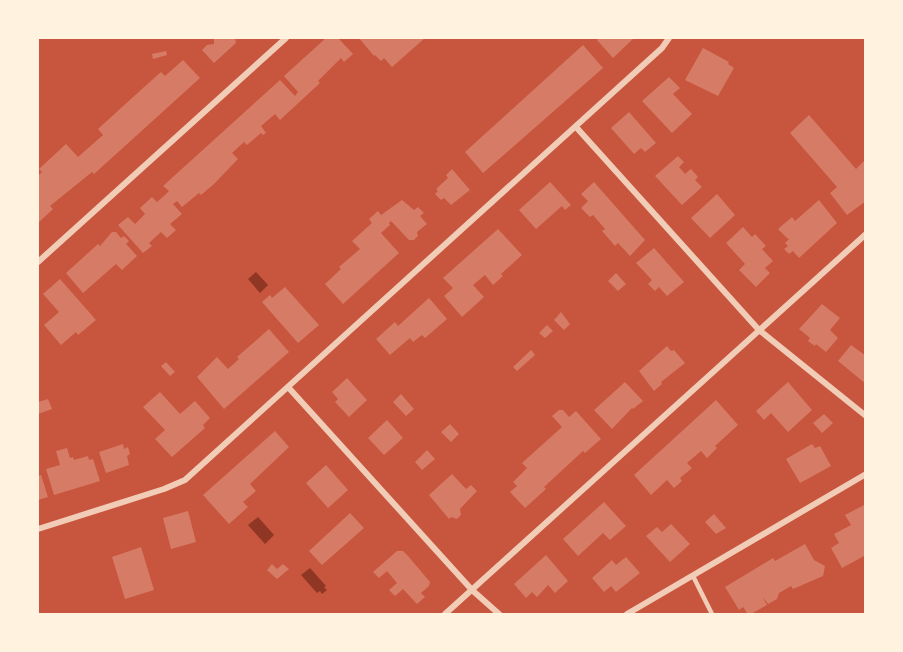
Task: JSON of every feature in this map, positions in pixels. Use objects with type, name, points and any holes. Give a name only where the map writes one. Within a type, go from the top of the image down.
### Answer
[{"type":"street","points":[[38,262],[285,38]]},
{"type":"street","points":[[38,529],[176,485],[198,470],[576,127],[662,48],[669,38]]},
{"type":"street","points":[[576,127],[759,330],[866,416]]},
{"type":"street","points":[[445,615],[866,234]]},
{"type":"street","points":[[288,387],[472,590],[499,615]]},
{"type":"street","points":[[627,615],[866,474]]},
{"type":"lane","points":[[693,576],[712,615]]},
{"type":"shaded area","points":[[256,272],[268,285],[260,293],[248,279]]},
{"type":"shaded area","points":[[258,517],[274,535],[265,544],[248,525]]},
{"type":"shaded area","points":[[310,568],[326,586],[324,587],[327,590],[322,594],[320,591],[317,593],[301,575]]},
{"type":"building","points":[[214,38],[235,38],[236,43],[214,63],[202,50],[207,45],[214,44]]},
{"type":"building","points":[[326,38],[338,38],[353,54],[344,62],[341,58],[318,81],[320,83],[280,120],[275,114],[261,126],[266,133],[263,135],[261,133],[247,145],[244,142],[232,153],[238,159],[201,195],[199,193],[182,207],[177,201],[173,204],[182,214],[170,224],[176,230],[167,238],[161,232],[149,243],[152,246],[143,253],[118,225],[128,217],[135,224],[145,214],[140,208],[152,197],[157,202],[165,195],[169,191],[163,186],[280,80],[295,96],[298,92],[284,76]]},
{"type":"building","points":[[359,38],[425,38],[392,67],[384,58],[381,61],[374,56]]},
{"type":"building","points":[[600,38],[634,38],[613,58],[597,40]]},
{"type":"building","points":[[583,45],[603,68],[483,173],[465,152]]},
{"type":"building","points":[[703,48],[729,62],[728,64],[734,68],[718,96],[685,80]]},
{"type":"building","points":[[166,51],[167,55],[153,59],[152,54]]},
{"type":"building","points":[[183,60],[200,78],[94,174],[92,172],[50,206],[53,209],[38,223],[38,176],[42,172],[39,169],[66,144],[78,157],[103,135],[98,129],[161,72],[165,76]]},
{"type":"building","points":[[669,77],[680,88],[673,94],[692,114],[672,133],[642,101]]},
{"type":"building","points":[[629,112],[656,143],[645,152],[641,148],[634,154],[611,128]]},
{"type":"building","points":[[809,115],[856,169],[864,161],[866,163],[866,201],[847,215],[830,193],[837,187],[790,133]]},
{"type":"building","points":[[678,156],[684,162],[679,167],[685,174],[691,169],[698,177],[695,180],[702,187],[682,205],[655,176]]},
{"type":"building","points":[[452,169],[470,190],[451,205],[444,198],[441,200],[435,194],[438,191],[436,189],[448,178],[446,175]]},
{"type":"building","points":[[550,182],[571,205],[565,210],[562,206],[536,229],[519,210]]},
{"type":"building","points":[[594,182],[645,240],[630,256],[618,243],[615,246],[602,231],[605,229],[593,215],[590,217],[581,208],[588,201],[581,194]]},
{"type":"building","points":[[717,194],[735,215],[710,238],[691,218]]},
{"type":"building","points":[[402,200],[414,210],[418,207],[424,213],[420,216],[427,224],[417,232],[418,236],[414,240],[409,240],[391,221],[381,233],[399,253],[343,304],[325,284],[341,269],[339,267],[360,249],[352,241],[372,223],[369,219],[378,211],[381,215]]},
{"type":"building","points":[[819,200],[837,223],[799,258],[793,251],[789,254],[784,249],[788,246],[785,243],[789,239],[778,229],[792,217],[795,221]]},
{"type":"building","points":[[743,227],[752,237],[755,234],[766,246],[762,249],[773,261],[765,268],[770,273],[756,287],[739,270],[745,264],[726,243]]},
{"type":"building","points":[[498,229],[522,255],[501,274],[503,276],[493,285],[485,275],[473,285],[484,297],[462,317],[444,296],[453,288],[443,278]]},
{"type":"building","points":[[112,232],[116,232],[121,238],[124,236],[129,241],[126,244],[137,256],[122,270],[116,264],[83,293],[66,273],[98,244],[100,246]]},
{"type":"building","points":[[654,248],[684,282],[667,296],[659,287],[655,291],[648,284],[652,280],[636,263]]},
{"type":"building","points":[[616,273],[626,284],[618,291],[608,281]]},
{"type":"building","points":[[60,279],[96,320],[78,335],[76,332],[61,345],[44,325],[59,312],[43,294]]},
{"type":"building","points":[[285,287],[319,325],[298,343],[262,302],[270,295],[272,298]]},
{"type":"building","points":[[429,298],[447,319],[425,338],[422,335],[413,342],[410,338],[390,355],[376,339],[395,322],[398,326]]},
{"type":"building","points":[[822,304],[840,318],[830,330],[838,338],[826,352],[808,341],[810,338],[799,329]]},
{"type":"building","points":[[561,312],[570,324],[564,330],[554,320]]},
{"type":"building","points":[[547,325],[553,331],[545,338],[539,333]]},
{"type":"building","points":[[269,329],[289,352],[224,409],[197,377],[217,357],[228,369],[239,359],[237,357]]},
{"type":"building","points":[[851,345],[866,356],[866,384],[838,361]]},
{"type":"building","points":[[667,346],[671,351],[674,350],[685,363],[661,382],[662,384],[654,391],[639,371]]},
{"type":"building","points":[[531,350],[535,355],[517,371],[513,367]]},
{"type":"building","points":[[166,362],[175,372],[170,376],[161,366]]},
{"type":"building","points":[[347,378],[367,400],[349,417],[335,402],[338,399],[332,392]]},
{"type":"building","points":[[625,382],[643,401],[632,408],[612,429],[594,410]]},
{"type":"building","points":[[788,382],[812,410],[788,432],[771,413],[764,420],[756,411]]},
{"type":"building","points":[[160,392],[180,414],[195,401],[210,418],[203,425],[205,428],[172,457],[155,439],[165,430],[143,407]]},
{"type":"building","points":[[401,394],[414,409],[406,416],[393,402]]},
{"type":"building","points":[[48,399],[52,409],[38,414],[38,402]]},
{"type":"building","points":[[716,400],[738,425],[715,446],[717,448],[707,458],[701,451],[687,463],[692,468],[680,478],[682,481],[674,488],[667,480],[651,495],[634,475]]},
{"type":"building","points":[[559,410],[563,410],[569,417],[576,411],[601,439],[585,453],[583,451],[525,508],[510,492],[517,486],[513,482],[527,468],[522,463],[562,427],[552,416]]},
{"type":"building","points":[[824,414],[833,423],[822,433],[813,423]]},
{"type":"building","points":[[387,420],[403,438],[384,455],[368,438]]},
{"type":"building","points":[[450,424],[459,434],[451,442],[441,432]]},
{"type":"building","points":[[275,431],[289,447],[250,484],[256,491],[243,502],[248,507],[229,524],[203,495]]},
{"type":"building","points":[[123,444],[124,449],[128,447],[130,454],[127,456],[129,465],[106,473],[99,452]]},
{"type":"building","points":[[812,444],[815,448],[820,446],[831,466],[800,483],[786,459]]},
{"type":"building","points":[[67,448],[70,458],[73,457],[74,460],[88,456],[89,460],[93,459],[100,481],[54,495],[46,469],[60,465],[56,451]]},
{"type":"building","points":[[427,450],[435,459],[422,470],[415,462]]},
{"type":"building","points":[[326,465],[348,490],[328,508],[306,483]]},
{"type":"building","points":[[452,474],[466,489],[471,485],[477,491],[460,509],[461,515],[457,519],[451,517],[449,519],[429,495]]},
{"type":"building","points":[[41,475],[48,497],[38,500],[38,476]]},
{"type":"building","points":[[604,502],[626,526],[610,540],[603,533],[578,556],[563,539]]},
{"type":"building","points":[[866,504],[866,555],[842,568],[831,548],[839,543],[834,534],[851,525],[845,515]]},
{"type":"building","points":[[188,511],[196,542],[171,549],[163,518]]},
{"type":"building","points":[[350,513],[364,528],[322,565],[309,551]]},
{"type":"building","points":[[714,514],[726,528],[716,534],[705,522]]},
{"type":"building","points":[[671,524],[690,544],[670,562],[646,536],[657,527],[662,532]]},
{"type":"building","points":[[805,544],[814,560],[825,566],[823,576],[793,589],[791,586],[779,593],[777,599],[768,604],[762,596],[767,605],[751,614],[748,614],[743,607],[739,610],[725,587],[773,558],[775,561]]},
{"type":"building","points":[[141,547],[154,590],[125,599],[112,557]]},
{"type":"building","points":[[397,551],[403,551],[430,582],[421,593],[425,597],[417,604],[403,589],[395,596],[389,590],[397,583],[387,571],[379,578],[373,572]]},
{"type":"building","points":[[546,555],[568,581],[555,593],[548,585],[537,597],[532,592],[526,598],[514,584]]},
{"type":"building","points":[[626,557],[640,573],[616,592],[611,586],[604,592],[592,578],[612,560],[616,565]]},
{"type":"building","points":[[272,564],[277,569],[283,564],[289,569],[277,579],[267,570]]}]
